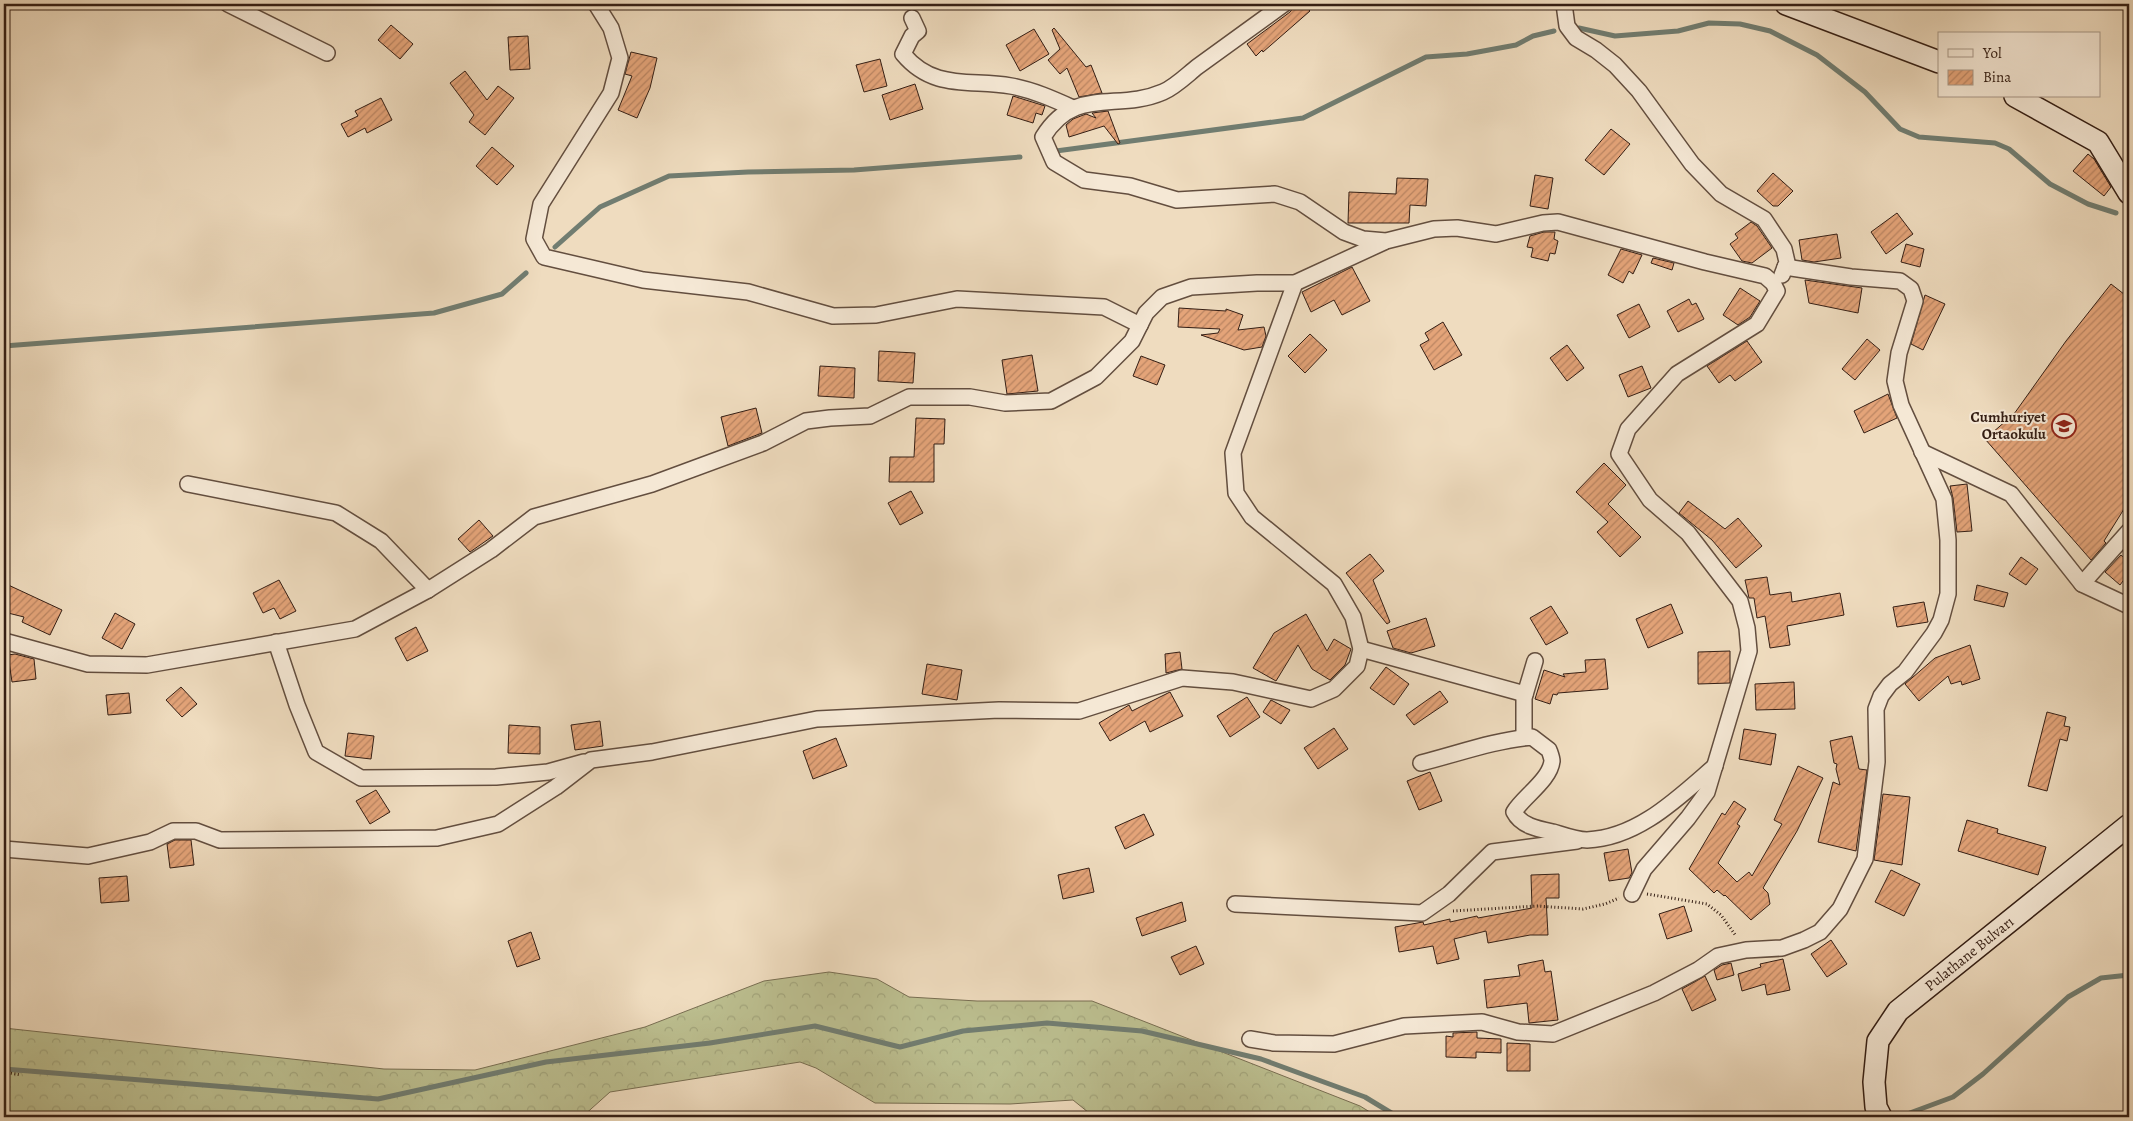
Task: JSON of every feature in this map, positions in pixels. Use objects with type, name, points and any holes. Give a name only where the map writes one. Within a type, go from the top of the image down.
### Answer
[{"type":"street","points":[[228,4],[327,53]]},
{"type":"street","points":[[596,4],[611,28],[620,58],[611,94],[541,204],[534,238],[544,257],[643,280],[748,292],[833,316],[876,315],[957,299],[1104,306],[1140,325]]},
{"type":"street","points":[[1284,4],[1164,92],[1132,101],[1106,100],[1073,108],[1050,125],[1043,137],[1054,162],[1084,180],[1130,186],[1177,200],[1275,194],[1300,202],[1344,232],[1363,238],[1386,241]]},
{"type":"street","points":[[1564,4],[1567,26],[1576,38],[1596,50],[1615,65],[1639,91],[1692,164],[1721,194],[1764,219],[1784,249],[1787,262],[1778,291],[1757,324],[1676,374],[1628,429],[1619,454],[1650,500],[1688,533],[1740,601],[1747,628],[1749,651],[1707,792],[1688,818],[1644,869],[1632,894]]},
{"type":"street","points":[[1786,4],[1938,62]]},
{"type":"street","points":[[912,18],[918,31],[912,36],[904,54],[914,67],[940,79],[972,85],[1010,86],[1032,91],[1073,108]]},
{"type":"street","points":[[2019,98],[2098,142],[2129,193]]},
{"type":"street","points":[[4,641],[88,664],[147,665],[355,629],[428,590],[491,550],[534,517],[652,484],[763,444],[806,421],[870,416],[910,397],[970,397],[1005,403],[1051,401],[1096,377],[1132,341],[1146,313],[1162,297],[1191,287],[1295,283],[1386,241],[1434,229],[1457,228],[1496,234],[1517,228],[1558,222],[1705,262],[1765,276],[1778,291]]},
{"type":"street","points":[[1250,1039],[1274,1043],[1334,1044],[1404,1026],[1482,1022],[1518,1032],[1553,1034],[1654,993],[1698,970],[1718,956],[1746,950],[1782,948],[1804,940],[1820,932],[1840,910],[1865,859],[1877,762],[1876,709],[1881,696],[1890,684],[1904,672],[1941,620],[1948,594],[1948,540],[1944,499],[1901,406],[1895,381],[1898,353],[1915,301],[1911,289],[1900,281],[1851,278],[1785,267]]},
{"type":"street","points":[[276,642],[297,705],[316,752],[361,778],[496,777],[548,772],[591,760],[652,752],[817,719],[999,710],[1079,711],[1182,678],[1234,682],[1311,699],[1334,689],[1357,666],[1361,649],[1353,617],[1334,584],[1252,517],[1236,493],[1233,453],[1295,283]]},
{"type":"street","points":[[1922,452],[2010,494],[2082,584],[2129,606]]},
{"type":"street","points":[[188,484],[336,513],[381,541],[428,590]]},
{"type":"street","points":[[2082,584],[2129,531]]},
{"type":"street","points":[[1361,649],[1525,694]]},
{"type":"street","points":[[1524,737],[1525,694],[1534,661]]},
{"type":"street","points":[[1421,763],[1467,752],[1503,740],[1532,737],[1549,750],[1552,762],[1540,784],[1518,804],[1514,812],[1518,820],[1540,829],[1586,840]]},
{"type":"street","points":[[4,849],[88,856],[150,842],[173,831],[196,832],[220,840],[437,838],[498,824],[556,787],[591,760]]},
{"type":"street","points":[[1235,904],[1422,913],[1449,894],[1492,852],[1618,835],[1660,812],[1715,766]]},
{"type":"street","name":"Pulathane Bulvarı","points":[[1881,1117],[1876,1107],[1874,1082],[1878,1041],[1898,1011],[2129,825]]},
{"type":"path","points":[[1451,911],[1537,906],[1583,909],[1605,904],[1626,894],[1643,894],[1707,904],[1721,915],[1746,950]]},
{"type":"path","points":[[4,1072],[21,1075]]},
{"type":"green space","points":[[829,972],[877,979],[909,997],[977,1001],[1092,1001],[1360,1106],[1378,1117],[1094,1117],[1073,1100],[1010,1104],[875,1103],[816,1068],[800,1062],[610,1092],[582,1117],[4,1117],[4,1028],[384,1069],[475,1070],[645,1027],[764,981]]},
{"type":"building","points":[[1296,4],[1303,4],[1310,11],[1256,56],[1247,44],[1290,12]]},
{"type":"building","points":[[391,25],[413,44],[400,59],[378,40]]},
{"type":"building","points":[[1054,28],[1086,67],[1091,65],[1102,93],[1079,97],[1067,68],[1060,74],[1048,60],[1060,49],[1052,30]]},
{"type":"building","points":[[1034,29],[1049,54],[1020,71],[1006,45]]},
{"type":"building","points":[[528,36],[530,69],[510,70],[508,37]]},
{"type":"building","points":[[631,52],[657,58],[650,88],[637,118],[618,110],[632,76],[625,74]]},
{"type":"building","points":[[880,59],[887,86],[864,92],[856,65]]},
{"type":"building","points":[[465,71],[487,100],[498,86],[514,98],[485,135],[469,122],[474,115],[450,83]]},
{"type":"building","points":[[915,84],[923,109],[890,120],[882,95]]},
{"type":"building","points":[[1013,96],[1045,106],[1042,115],[1036,113],[1033,123],[1007,115]]},
{"type":"building","points":[[381,98],[392,120],[367,133],[365,128],[348,137],[341,124],[358,116],[355,111]]},
{"type":"building","points":[[1108,111],[1120,143],[1118,144],[1104,126],[1069,137],[1066,125],[1073,119],[1086,114],[1096,118],[1092,113]]},
{"type":"building","points":[[1611,129],[1630,144],[1604,175],[1585,160]]},
{"type":"building","points":[[492,147],[514,166],[497,185],[476,166]]},
{"type":"building","points":[[2088,154],[2094,159],[2111,187],[2104,196],[2073,171]]},
{"type":"building","points":[[1773,173],[1793,191],[1778,206],[1773,206],[1757,191]]},
{"type":"building","points":[[1535,175],[1553,178],[1548,209],[1530,206]]},
{"type":"building","points":[[1397,178],[1428,179],[1426,206],[1410,205],[1409,223],[1348,223],[1349,192],[1396,194]]},
{"type":"building","points":[[1897,213],[1913,234],[1886,254],[1871,232]]},
{"type":"building","points":[[1751,222],[1757,226],[1772,248],[1752,263],[1742,261],[1730,244],[1738,238],[1735,234]]},
{"type":"building","points":[[1544,232],[1555,232],[1554,239],[1558,241],[1555,254],[1550,253],[1548,261],[1531,257],[1533,248],[1527,247],[1530,236]]},
{"type":"building","points":[[1837,234],[1841,258],[1814,262],[1802,260],[1799,240]]},
{"type":"building","points":[[1906,244],[1924,249],[1920,267],[1901,262]]},
{"type":"building","points":[[1621,249],[1642,255],[1633,274],[1629,271],[1623,283],[1608,275]]},
{"type":"building","points":[[1653,258],[1674,263],[1672,270],[1651,263]]},
{"type":"building","points":[[1352,267],[1370,301],[1342,315],[1334,300],[1311,312],[1302,292]]},
{"type":"building","points":[[1805,280],[1862,288],[1858,313],[1809,303]]},
{"type":"building","name":"Cumhuriyet Ortaokulu","points":[[2111,284],[2129,298],[2129,501],[2104,541],[2106,543],[2091,560],[1985,439],[2014,414],[2066,341]]},
{"type":"building","points":[[1740,288],[1760,301],[1750,317],[1738,325],[1723,315]]},
{"type":"building","points":[[1925,295],[1945,304],[1923,350],[1911,344]]},
{"type":"building","points":[[1689,299],[1692,305],[1696,303],[1704,319],[1678,332],[1667,311]]},
{"type":"building","points":[[1639,304],[1650,327],[1629,338],[1617,315]]},
{"type":"building","points":[[1179,308],[1226,311],[1226,309],[1243,315],[1238,330],[1264,327],[1266,336],[1262,347],[1244,350],[1201,335],[1218,333],[1220,329],[1178,327]]},
{"type":"building","points":[[1443,322],[1462,355],[1434,370],[1420,345],[1429,340],[1425,333]]},
{"type":"building","points":[[1310,334],[1327,350],[1305,373],[1288,356]]},
{"type":"building","points":[[1867,339],[1880,350],[1855,380],[1842,369]]},
{"type":"building","points":[[1747,341],[1762,362],[1735,381],[1730,375],[1719,383],[1707,366]]},
{"type":"building","points":[[1567,345],[1584,368],[1567,381],[1550,358]]},
{"type":"building","points":[[879,351],[915,353],[913,383],[878,381]]},
{"type":"building","points":[[1032,355],[1038,391],[1007,394],[1002,360]]},
{"type":"building","points":[[1141,356],[1165,365],[1157,385],[1133,376]]},
{"type":"building","points":[[820,366],[855,368],[854,398],[818,396]]},
{"type":"building","points":[[1642,366],[1651,388],[1628,397],[1619,375]]},
{"type":"building","points":[[1888,394],[1897,418],[1864,433],[1854,411]]},
{"type":"building","points":[[756,408],[762,433],[728,446],[721,417]]},
{"type":"building","points":[[916,418],[945,419],[944,444],[934,444],[934,482],[889,482],[890,457],[914,457]]},
{"type":"building","points":[[1604,463],[1626,485],[1608,504],[1641,537],[1620,557],[1597,532],[1608,522],[1576,492]]},
{"type":"building","points":[[1967,484],[1972,531],[1957,532],[1950,486]]},
{"type":"building","points":[[911,491],[923,513],[900,525],[888,503]]},
{"type":"building","points":[[1688,501],[1725,529],[1738,518],[1762,546],[1736,568],[1712,540],[1679,513]]},
{"type":"building","points":[[479,520],[493,536],[470,552],[458,539]]},
{"type":"building","points":[[1370,554],[1384,571],[1373,580],[1390,622],[1387,624],[1346,573]]},
{"type":"building","points":[[2121,555],[2129,562],[2129,573],[2120,585],[2105,572]]},
{"type":"building","points":[[2021,557],[2038,569],[2026,585],[2009,574]]},
{"type":"building","points":[[1767,577],[1770,595],[1791,592],[1792,602],[1840,593],[1844,615],[1787,626],[1790,645],[1770,648],[1765,616],[1757,618],[1754,598],[1749,598],[1745,580]]},
{"type":"building","points":[[279,580],[296,611],[280,619],[274,608],[263,613],[253,593]]},
{"type":"building","points":[[4,583],[62,610],[50,635],[22,622],[24,617],[4,612]]},
{"type":"building","points":[[1977,585],[2008,593],[2004,607],[1974,600]]},
{"type":"building","points":[[1924,602],[1928,622],[1897,627],[1893,607]]},
{"type":"building","points":[[1671,604],[1683,633],[1648,648],[1636,619]]},
{"type":"building","points":[[1551,606],[1568,633],[1546,645],[1530,618]]},
{"type":"building","points":[[115,613],[135,624],[122,649],[102,638]]},
{"type":"building","points":[[1306,614],[1327,651],[1334,639],[1351,649],[1345,665],[1330,680],[1312,669],[1298,645],[1276,681],[1253,668],[1274,633]]},
{"type":"building","points":[[1426,618],[1435,646],[1411,653],[1393,648],[1387,631]]},
{"type":"building","points":[[416,627],[428,651],[407,661],[395,638]]},
{"type":"building","points":[[1970,645],[1980,679],[1962,685],[1961,681],[1951,684],[1948,676],[1919,701],[1905,684],[1935,658]]},
{"type":"building","points":[[1730,651],[1730,683],[1698,684],[1698,652]]},
{"type":"building","points":[[1180,652],[1182,669],[1166,673],[1165,654]]},
{"type":"building","points":[[15,654],[34,659],[36,679],[12,682],[8,655]]},
{"type":"building","points":[[1605,659],[1608,689],[1553,694],[1550,704],[1535,699],[1544,670],[1565,677],[1563,674],[1586,672],[1585,660]]},
{"type":"building","points":[[927,664],[962,670],[957,700],[922,694]]},
{"type":"building","points":[[1386,667],[1409,684],[1394,705],[1370,688]]},
{"type":"building","points":[[1794,682],[1795,709],[1756,710],[1755,684]]},
{"type":"building","points":[[181,687],[197,704],[182,717],[166,700]]},
{"type":"building","points":[[1440,691],[1448,702],[1414,725],[1406,715]]},
{"type":"building","points":[[1170,692],[1183,716],[1150,732],[1145,721],[1110,741],[1099,723],[1129,705],[1132,711]]},
{"type":"building","points":[[129,693],[131,713],[108,715],[106,695]]},
{"type":"building","points":[[1247,697],[1260,717],[1230,737],[1217,716]]},
{"type":"building","points":[[1271,700],[1290,710],[1281,724],[1263,712]]},
{"type":"building","points":[[2047,712],[2066,717],[2064,726],[2070,727],[2067,741],[2060,739],[2047,791],[2028,786]]},
{"type":"building","points":[[600,721],[603,746],[575,750],[571,725]]},
{"type":"building","points":[[509,725],[540,727],[540,754],[508,753]]},
{"type":"building","points":[[1334,728],[1348,749],[1318,769],[1304,748]]},
{"type":"building","points":[[1744,729],[1776,734],[1771,765],[1739,759]]},
{"type":"building","points":[[348,733],[374,736],[371,759],[345,756]]},
{"type":"building","points":[[1852,736],[1859,769],[1867,770],[1856,851],[1818,842],[1833,782],[1840,785],[1836,769],[1837,764],[1834,763],[1830,741]]},
{"type":"building","points":[[836,738],[847,766],[813,779],[803,751]]},
{"type":"building","points":[[1798,766],[1823,778],[1797,831],[1763,888],[1768,893],[1770,904],[1751,920],[1725,895],[1717,890],[1714,893],[1689,869],[1722,813],[1725,815],[1734,801],[1746,809],[1737,824],[1740,826],[1718,863],[1737,882],[1749,872],[1752,876],[1782,824],[1774,820]]},
{"type":"building","points":[[1430,772],[1442,801],[1419,810],[1407,781]]},
{"type":"building","points":[[376,790],[390,812],[370,824],[356,801]]},
{"type":"building","points":[[1883,794],[1910,797],[1902,865],[1874,860]]},
{"type":"building","points":[[1144,814],[1154,835],[1125,849],[1115,827]]},
{"type":"building","points":[[1967,820],[1998,829],[1997,833],[2046,847],[2038,875],[1958,851]]},
{"type":"building","points":[[175,840],[191,840],[194,865],[170,868],[167,844]]},
{"type":"building","points":[[1628,849],[1632,873],[1629,878],[1609,881],[1604,853]]},
{"type":"building","points":[[1089,868],[1094,892],[1063,899],[1058,875]]},
{"type":"building","points":[[1891,870],[1920,884],[1904,916],[1875,902]]},
{"type":"building","points":[[1559,874],[1559,898],[1546,898],[1548,935],[1530,935],[1488,943],[1486,931],[1454,939],[1459,959],[1437,964],[1433,946],[1399,952],[1395,927],[1423,922],[1424,925],[1450,919],[1450,922],[1532,908],[1531,875]]},
{"type":"building","points":[[127,876],[129,901],[101,903],[99,878]]},
{"type":"building","points":[[1182,902],[1186,921],[1142,936],[1136,918]]},
{"type":"building","points":[[1684,906],[1692,931],[1667,939],[1659,914]]},
{"type":"building","points":[[531,932],[540,959],[517,967],[508,941]]},
{"type":"building","points":[[1831,940],[1847,964],[1827,977],[1811,954]]},
{"type":"building","points":[[1196,946],[1204,964],[1180,975],[1171,957]]},
{"type":"building","points":[[1783,959],[1790,990],[1767,995],[1765,984],[1742,991],[1738,974],[1761,967],[1760,964]]},
{"type":"building","points":[[1543,960],[1545,972],[1551,971],[1558,1020],[1529,1023],[1527,1003],[1487,1008],[1484,980],[1520,976],[1518,965]]},
{"type":"building","points":[[1731,963],[1734,975],[1717,980],[1714,970],[1722,965]]},
{"type":"building","points":[[1705,976],[1716,1000],[1692,1011],[1682,989]]},
{"type":"building","points":[[1477,1032],[1477,1038],[1501,1039],[1501,1053],[1476,1052],[1476,1058],[1446,1057],[1446,1036],[1453,1037],[1453,1033]]},
{"type":"building","points":[[1507,1043],[1530,1044],[1530,1071],[1507,1071]]},
{"type":"waterway","points":[[1579,28],[1615,36],[1678,31],[1709,23],[1740,24],[1770,31],[1817,55],[1865,92],[1900,129],[1919,137],[1995,143],[2009,149],[2050,184],[2088,204],[2116,213]]},
{"type":"waterway","points":[[1056,151],[1303,118],[1426,57],[1467,54],[1516,45],[1533,36],[1554,31]]},
{"type":"waterway","points":[[555,247],[600,207],[669,176],[854,170],[1020,157]]},
{"type":"waterway","points":[[4,346],[434,313],[502,294],[526,273]]},
{"type":"waterway","points":[[1899,1117],[1953,1097],[1983,1074],[2068,997],[2101,978],[2129,975]]},
{"type":"waterway","points":[[4,1069],[378,1099],[546,1062],[710,1043],[815,1026],[900,1047],[963,1031],[1047,1023],[1142,1031],[1261,1059],[1365,1097],[1398,1117]]},
{"type":"place","name":"Cumhuriyet Ortaokulu","points":[[2064,426]]}]
